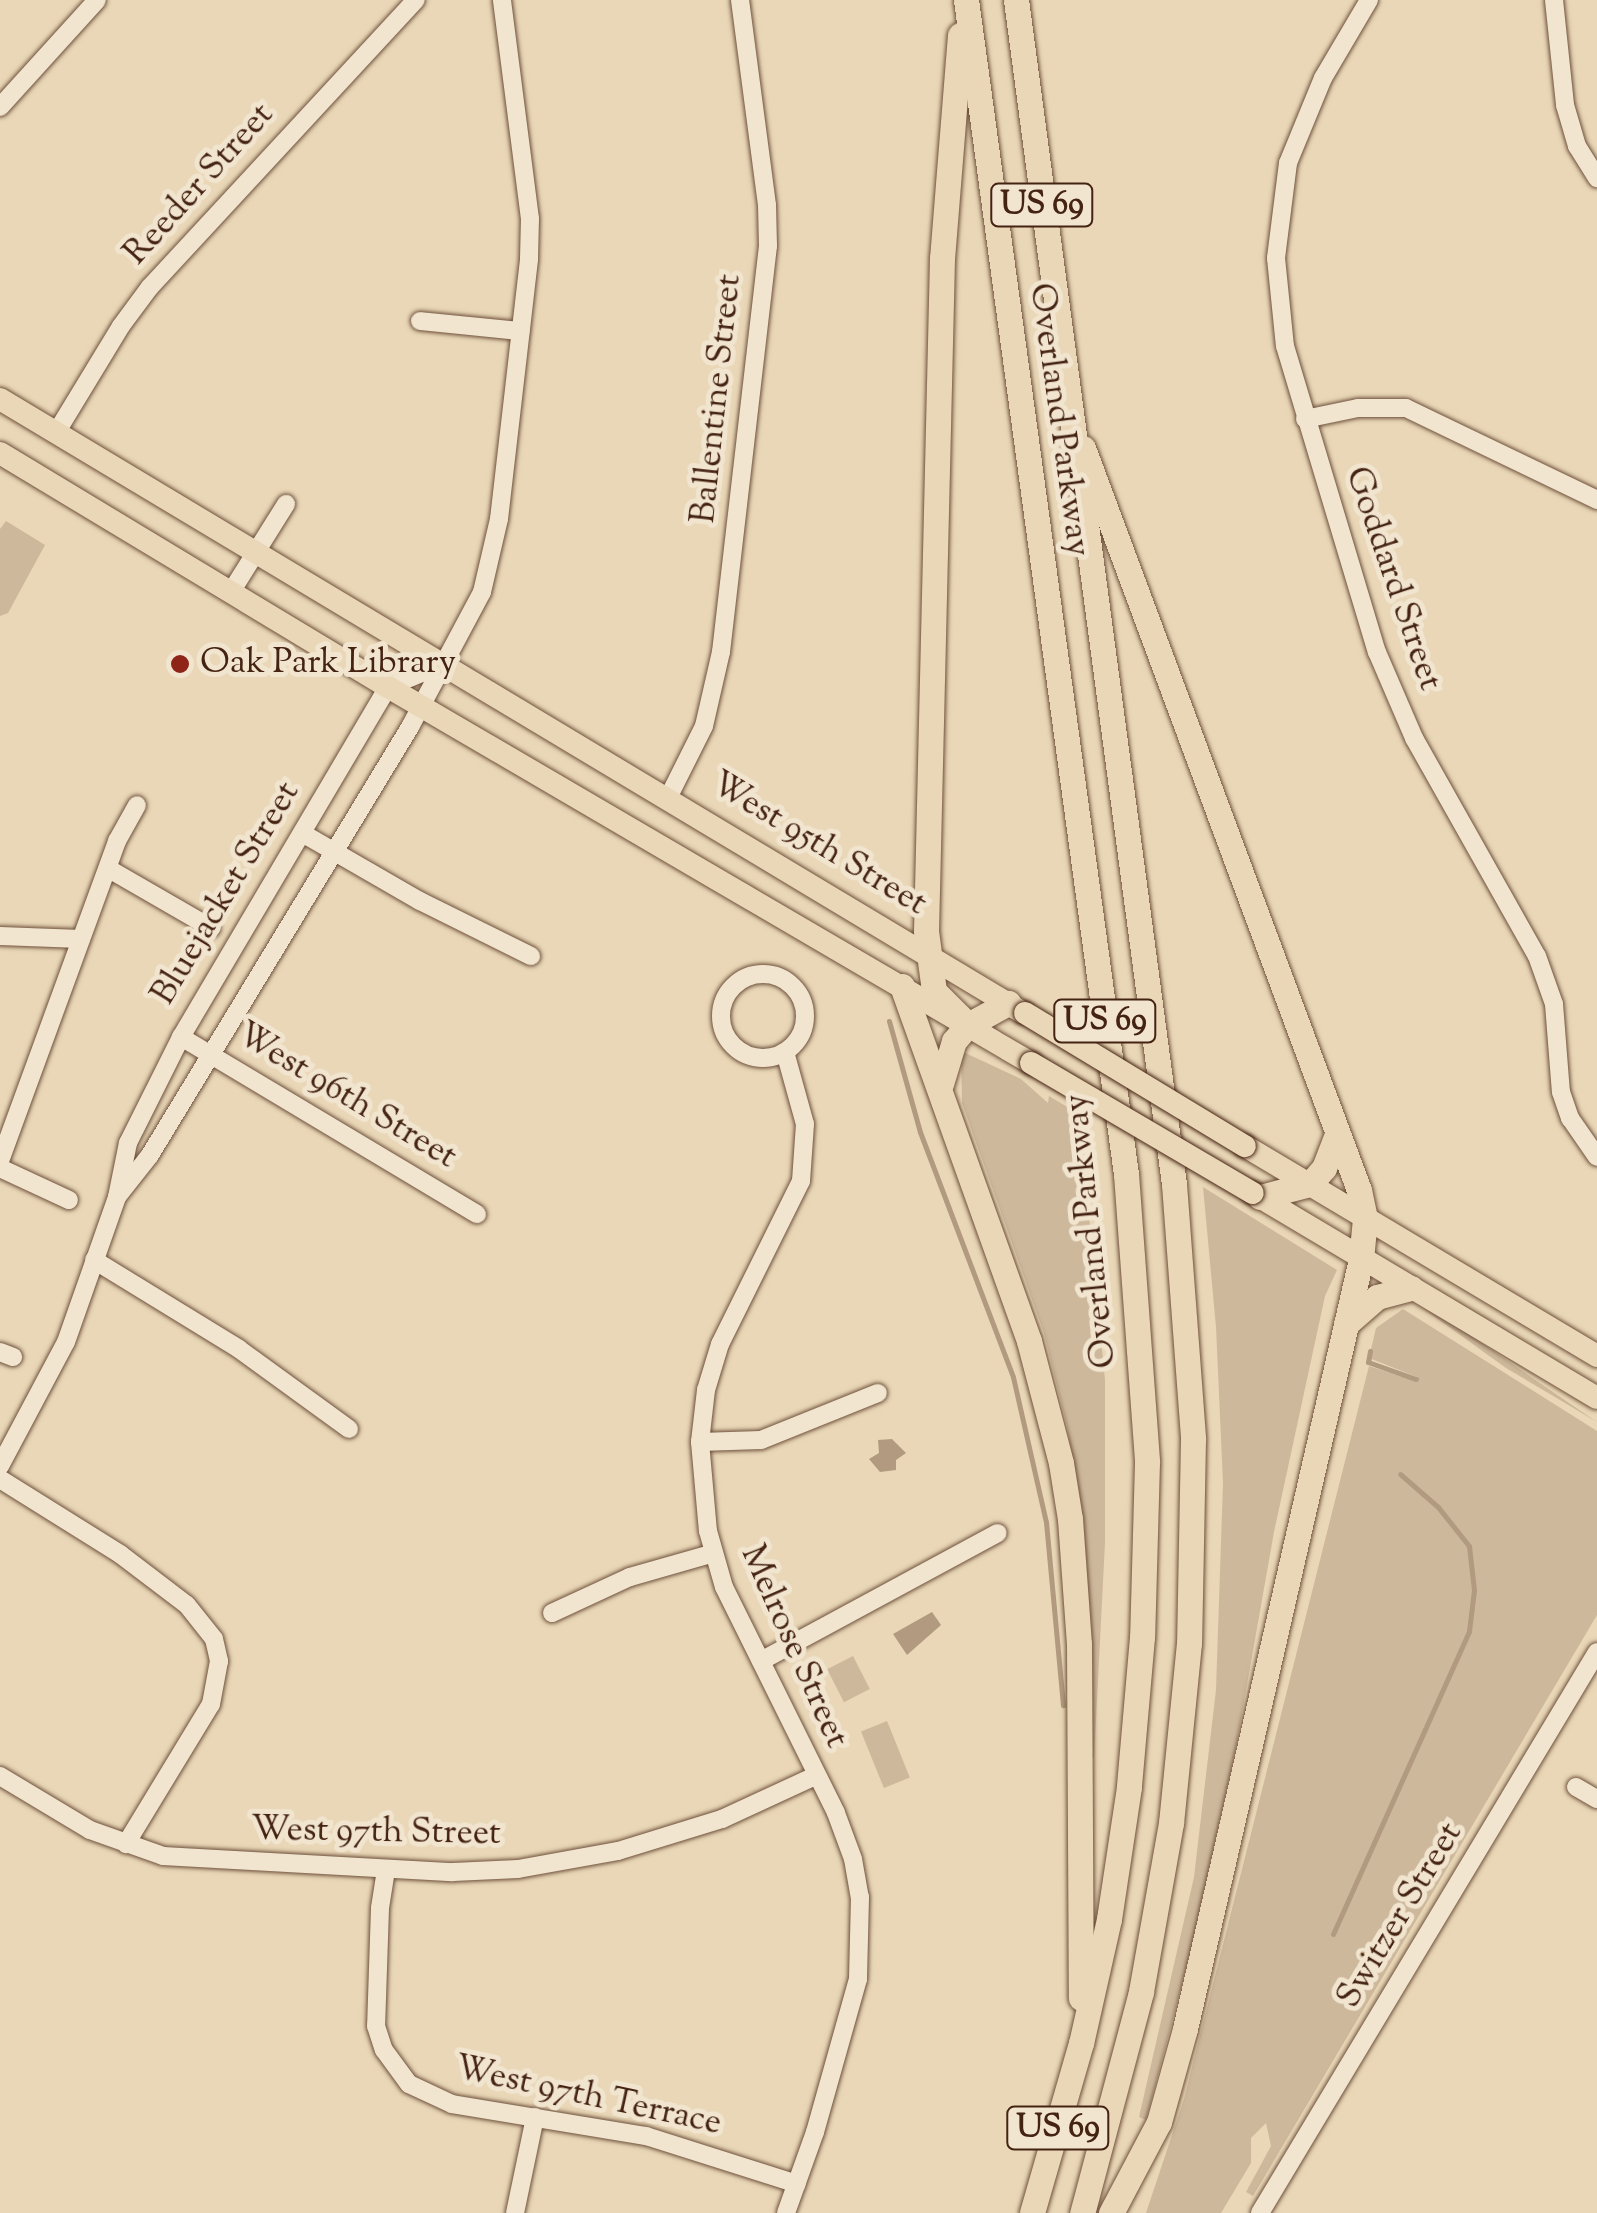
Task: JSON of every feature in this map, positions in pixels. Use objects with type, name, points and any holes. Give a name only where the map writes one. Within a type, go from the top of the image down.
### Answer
[{"type":"highway","points":[[964,0],[942,258],[927,952],[934,990],[968,1025]]},
{"type":"highway","name":"Overland Parkway","points":[[964,0],[1126,1174],[1142,1373],[1146,1546],[1136,1711],[1108,1918],[1081,2043],[1032,2213]]},
{"type":"highway","name":"Overland Parkway","points":[[1016,0],[1174,1184],[1194,1439],[1189,1643],[1171,1823],[1141,1992],[1082,2213]]},
{"type":"highway","points":[[1068,410],[1140,592],[1365,1218],[1361,1258],[1185,2029],[1159,2122],[1111,2213]]},
{"type":"highway","points":[[902,986],[941,1084],[1045,1394],[1070,1519],[1078,1644],[1081,2043]]},
{"type":"highway","points":[[941,1084],[943,1063],[954,1040],[968,1025],[1017,1008]]},
{"type":"highway","points":[[1256,1195],[1310,1184],[1324,1168],[1337,1134]]},
{"type":"highway","points":[[1346,1324],[1377,1298],[1411,1288]]},
{"type":"main road","name":"West 95th Street","points":[[0,400],[668,796],[1597,1356]]},
{"type":"main road","points":[[0,453],[388,687],[1597,1398]]},
{"type":"street","points":[[0,107],[98,0]]},
{"type":"street","name":"Reeder Street","points":[[56,433],[121,326],[157,278],[416,0]]},
{"type":"street","name":"Bluejacket Street","points":[[118,1197],[150,1155],[422,706],[482,592],[494,550],[521,332],[530,219],[502,0]]},
{"type":"street","name":"Ballentine Street","points":[[668,796],[704,726],[718,671],[768,246],[767,205],[740,0]]},
{"type":"street","name":"Goddard Street","points":[[1370,0],[1306,112],[1288,163],[1280,210],[1277,290],[1284,346],[1361,604],[1395,698],[1536,956],[1554,1004],[1561,1092],[1570,1118],[1597,1157]]},
{"type":"street","points":[[1554,0],[1564,104],[1577,146],[1597,178]]},
{"type":"street","points":[[420,320],[521,332]]},
{"type":"street","points":[[1305,419],[1358,408],[1406,408],[1597,500]]},
{"type":"street","points":[[232,592],[286,504]]},
{"type":"street","points":[[388,687],[443,664]]},
{"type":"street","name":"Bluejacket Street","points":[[0,1466],[65,1344],[118,1197],[128,1142],[181,1036],[388,687]]},
{"type":"street","points":[[69,1200],[0,1164],[10,1100],[81,939],[122,827],[137,805]]},
{"type":"street","points":[[302,832],[420,902],[531,956]]},
{"type":"street","points":[[109,869],[211,928]]},
{"type":"street","points":[[0,936],[81,939]]},
{"type":"street","points":[[770,975],[784,980],[802,1001],[803,1030],[785,1052],[759,1058],[736,1048],[727,1038],[721,1012],[731,988],[741,980],[770,975]]},
{"type":"street","name":"West 96th Street","points":[[181,1036],[477,1214]]},
{"type":"street","name":"Melrose Street","points":[[785,1052],[806,1124],[800,1181],[720,1344],[706,1390],[700,1442],[704,1506],[724,1588],[836,1813],[853,1859],[862,1937],[858,1979],[845,2029],[786,2213]]},
{"type":"street","points":[[94,1260],[239,1349],[349,1429]]},
{"type":"street","points":[[700,1442],[761,1440],[878,1393]]},
{"type":"street","points":[[0,1479],[120,1554],[187,1605],[214,1639],[218,1683],[211,1704],[126,1844]]},
{"type":"street","points":[[761,1660],[998,1533]]},
{"type":"street","points":[[552,1613],[630,1577],[714,1554]]},
{"type":"street","name":"Switzer Street","points":[[1268,2210],[1597,1652]]},
{"type":"street","name":"West 97th Street","points":[[0,1776],[90,1830],[126,1844],[188,1858],[386,1870],[518,1869],[618,1852],[722,1818],[815,1776]]},
{"type":"street","points":[[1576,1787],[1597,1799]]},
{"type":"street","name":"West 97th Terrace","points":[[386,1870],[376,2000],[384,2050],[409,2084],[426,2096],[646,2136],[797,2184]]},
{"type":"street","points":[[514,2213],[535,2117]]},
{"type":"shaded area","points":[[6,521],[45,545],[8,613],[0,616],[0,529]]},
{"type":"shaded area","points":[[961,1051],[1021,1079],[1048,1103],[1049,1096],[1079,1114],[1105,1380],[1105,1543],[1094,1758],[1088,1756],[1076,1477],[1067,1426],[1044,1333],[962,1103]]},
{"type":"shaded area","points":[[1203,1187],[1337,1270],[1325,1296],[1274,1532],[1236,1747],[1190,1953],[1146,2120],[1139,2117],[1194,1877],[1216,1690],[1223,1483],[1216,1327]]},
{"type":"shaded area","points":[[1403,1309],[1597,1431],[1597,1615],[1253,2196],[1246,2192],[1271,2146],[1266,2123],[1251,2138],[1251,2163],[1221,2213],[1146,2213],[1184,2099],[1369,1366],[1418,1382],[1417,1377],[1369,1358],[1376,1328]]},
{"type":"shaded area","points":[[1424,1309],[1449,1321],[1597,1422],[1506,1368]]},
{"type":"shaded area","points":[[892,1439],[906,1453],[896,1460],[896,1470],[880,1472],[869,1459],[879,1453],[878,1440]]},
{"type":"shaded area","points":[[932,1612],[941,1625],[907,1655],[893,1634]]},
{"type":"shaded area","points":[[853,1656],[870,1689],[844,1702],[827,1669]]},
{"type":"shaded area","points":[[887,1721],[910,1778],[884,1788],[861,1731]]},
{"type":"waterway","points":[[889,1021],[920,1132],[1013,1377],[1046,1522],[1063,1705]]},
{"type":"waterway","points":[[1370,1351],[1368,1362],[1416,1379]]},
{"type":"waterway","points":[[1333,1934],[1469,1631],[1474,1590],[1469,1546],[1438,1507],[1400,1474]]},
{"type":"place","name":"Oak Park Library","points":[[180,664]]}]
